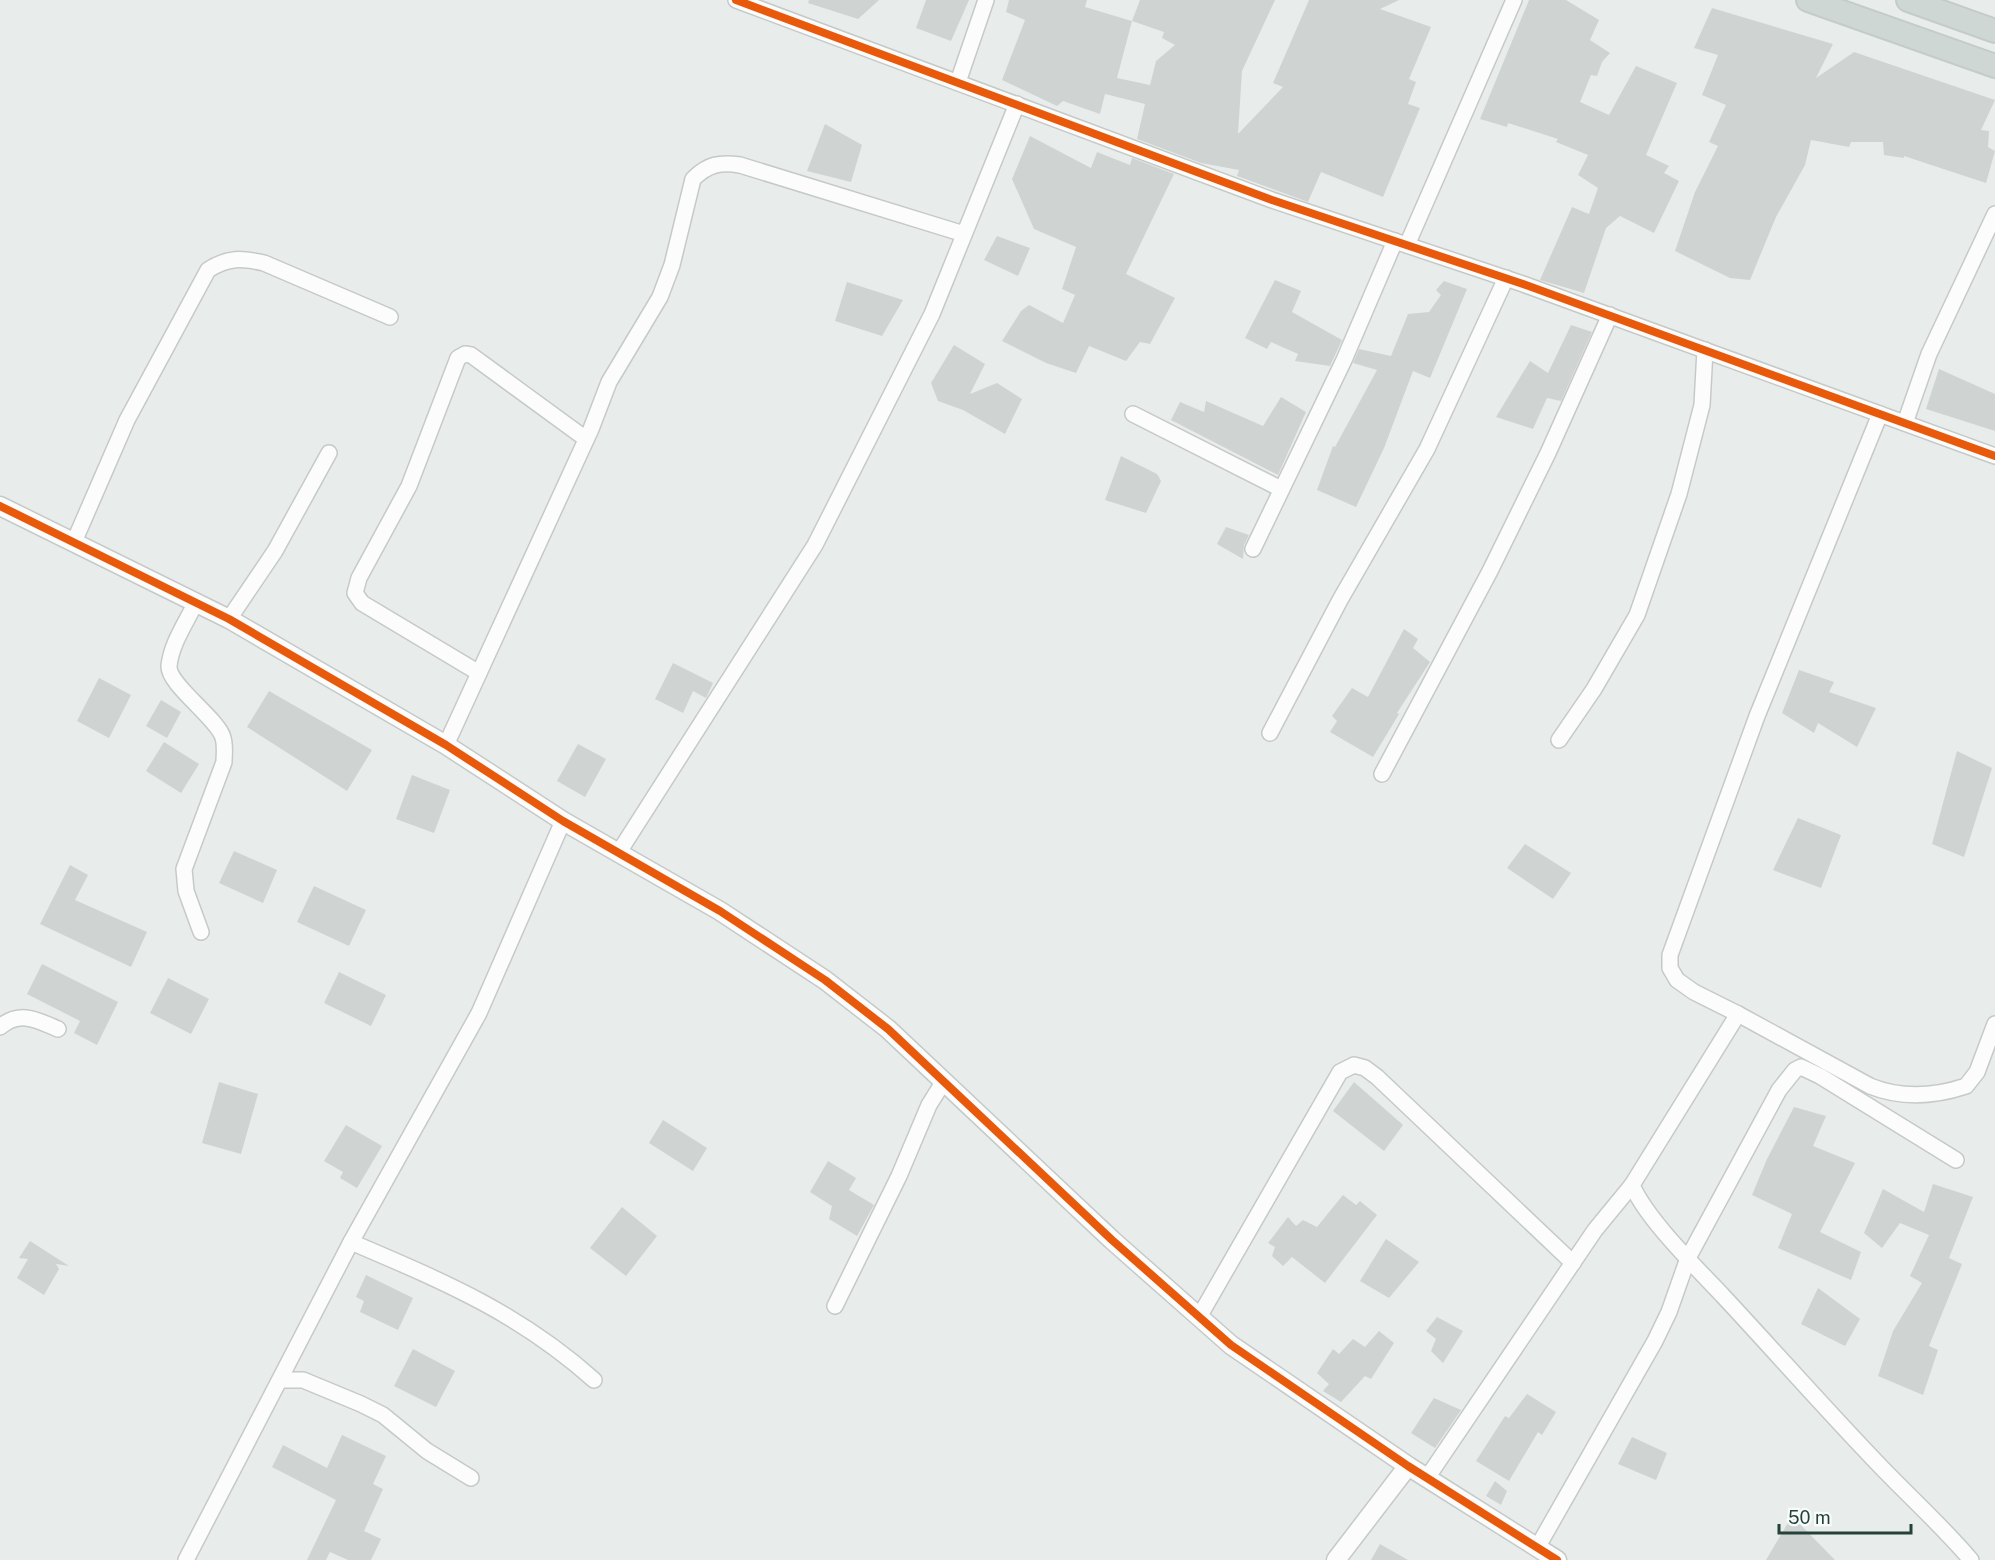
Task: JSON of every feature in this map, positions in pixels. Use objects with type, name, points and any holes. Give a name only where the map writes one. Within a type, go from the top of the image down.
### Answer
[{"type":"main road","points":[[1808,0],[1995,66]]},
{"type":"main road","points":[[1908,0],[1995,31]]},
{"type":"street","points":[[736,0],[1272,200],[1506,278],[1995,456]]},
{"type":"street","points":[[958,82],[987,0]]},
{"type":"street","points":[[1253,549],[1401,243],[1514,0]]},
{"type":"street","points":[[619,852],[815,545],[932,314],[1017,104]]},
{"type":"street","points":[[446,745],[586,439],[609,382],[660,297],[672,265],[693,179],[702,170],[713,164],[740,165],[964,234]]},
{"type":"street","points":[[1905,423],[1929,354],[1995,214]]},
{"type":"street","points":[[75,542],[127,420],[208,270],[223,260],[242,258],[264,263],[390,317]]},
{"type":"street","points":[[1270,733],[1340,600],[1427,449],[1506,278]]},
{"type":"street","points":[[1382,774],[1490,571],[1548,453],[1610,315]]},
{"type":"street","points":[[1559,740],[1594,689],[1637,615],[1682,483],[1702,405],[1705,350]]},
{"type":"street","points":[[479,673],[362,603],[355,593],[359,578],[410,486],[458,358],[465,354],[471,355],[586,439]]},
{"type":"street","points":[[1132,414],[1281,489]]},
{"type":"street","points":[[1880,414],[1757,716],[1673,941],[1670,968],[1677,980],[1694,992],[1870,1086],[1892,1095],[1906,1096],[1965,1086],[1977,1072],[1995,1024]]},
{"type":"street","points":[[229,619],[274,551],[329,453]]},
{"type":"street","points":[[0,506],[229,619],[446,745],[562,821],[720,911],[825,980],[888,1029],[1199,1317],[1284,1383],[1408,1466],[1557,1560]]},
{"type":"street","points":[[196,602],[178,639],[169,667],[171,676],[218,730],[225,748],[224,762],[184,869],[186,891],[201,932]]},
{"type":"street","points":[[186,1560],[351,1242],[479,1013],[562,821]]},
{"type":"street","points":[[1427,1478],[1595,1230],[1632,1185],[1738,1014]]},
{"type":"street","points":[[0,1027],[21,1016],[32,1017],[58,1029]]},
{"type":"street","points":[[1199,1317],[1340,1072],[1354,1065],[1365,1068],[1377,1077],[1573,1263]]},
{"type":"street","points":[[1537,1548],[1655,1341],[1669,1312],[1688,1258],[1779,1090],[1794,1070],[1801,1067],[1820,1076],[1956,1160]]},
{"type":"street","points":[[835,1306],[899,1176],[929,1105],[944,1081]]},
{"type":"street","points":[[1632,1185],[1643,1206],[1688,1258],[1882,1468],[1940,1523],[1971,1560]]},
{"type":"street","points":[[351,1242],[457,1287],[522,1323],[568,1356],[594,1380]]},
{"type":"street","points":[[280,1380],[303,1380],[383,1415],[427,1451],[471,1478]]},
{"type":"street","points":[[1336,1560],[1408,1466]]},
{"type":"building","points":[[809,0],[879,0],[858,19],[808,3]]},
{"type":"building","points":[[926,0],[969,0],[951,41],[916,28]]},
{"type":"building","points":[[1009,0],[1087,0],[1085,7],[1132,21],[1140,0],[1275,0],[1242,71],[1238,134],[1283,87],[1273,83],[1309,0],[1399,0],[1380,9],[1431,27],[1409,79],[1416,82],[1408,104],[1420,108],[1383,197],[1321,172],[1308,202],[1237,176],[1239,170],[1201,163],[1137,139],[1145,104],[1105,94],[1100,114],[1063,101],[1057,106],[1002,80],[1025,20],[1006,12]],"holes":[[[1132,21],[1164,32],[1162,38],[1175,45],[1156,61],[1150,85],[1117,78]]]},
{"type":"building","points":[[1529,0],[1566,0],[1599,20],[1590,40],[1610,53],[1602,62],[1597,76],[1591,75],[1580,102],[1609,115],[1636,66],[1677,83],[1646,155],[1669,166],[1664,173],[1679,181],[1654,233],[1620,216],[1606,228],[1584,293],[1540,280],[1572,207],[1589,214],[1598,188],[1578,175],[1588,155],[1556,142],[1558,139],[1508,123],[1507,127],[1480,119]]},
{"type":"building","points":[[1712,8],[1833,44],[1816,78],[1854,52],[1995,100],[1981,130],[1989,131],[1988,147],[1995,151],[1986,183],[1904,156],[1904,158],[1884,155],[1883,142],[1851,142],[1849,147],[1811,140],[1805,165],[1776,217],[1750,280],[1730,278],[1675,251],[1695,192],[1718,146],[1709,142],[1726,105],[1702,95],[1718,55],[1694,48]]},
{"type":"building","points":[[825,124],[862,145],[851,182],[807,171]]},
{"type":"building","points":[[1030,136],[1091,168],[1097,152],[1130,165],[1132,158],[1174,174],[1126,274],[1175,298],[1150,344],[1140,342],[1126,361],[1089,346],[1076,373],[1046,363],[1002,341],[1021,311],[1029,305],[1063,323],[1075,295],[1062,289],[1076,247],[1034,229],[1012,179]]},
{"type":"building","points":[[997,236],[1030,248],[1018,276],[984,260]]},
{"type":"building","points":[[1275,280],[1301,291],[1292,312],[1342,340],[1330,366],[1295,361],[1298,354],[1271,342],[1267,349],[1245,338]]},
{"type":"building","points":[[1444,281],[1467,289],[1430,378],[1413,371],[1384,448],[1356,507],[1317,490],[1333,446],[1335,447],[1377,370],[1353,363],[1359,349],[1391,356],[1408,314],[1429,312],[1441,295],[1436,290]]},
{"type":"building","points":[[847,282],[903,300],[882,336],[835,321]]},
{"type":"building","points":[[1571,325],[1592,332],[1561,401],[1547,398],[1533,429],[1496,417],[1530,361],[1548,373]]},
{"type":"building","points":[[954,345],[985,364],[970,394],[997,383],[1022,399],[1005,434],[963,410],[938,401],[931,383]]},
{"type":"building","points":[[1939,369],[1995,394],[1995,431],[1926,409]]},
{"type":"building","points":[[1281,397],[1306,412],[1278,475],[1171,420],[1180,402],[1204,412],[1206,401],[1263,426]]},
{"type":"building","points":[[1121,456],[1157,474],[1161,481],[1146,513],[1105,500]]},
{"type":"building","points":[[1226,527],[1249,535],[1244,545],[1243,559],[1217,544]]},
{"type":"building","points":[[1404,629],[1418,639],[1413,648],[1430,662],[1397,713],[1399,714],[1373,757],[1330,732],[1337,721],[1332,716],[1352,688],[1368,697]]},
{"type":"building","points":[[673,663],[713,683],[706,698],[693,691],[683,713],[655,699]]},
{"type":"building","points":[[1799,670],[1834,682],[1829,692],[1876,708],[1857,747],[1818,723],[1814,733],[1782,713]]},
{"type":"building","points":[[99,678],[131,695],[109,738],[77,721]]},
{"type":"building","points":[[269,691],[372,750],[347,791],[247,727]]},
{"type":"building","points":[[161,700],[181,712],[167,738],[146,726]]},
{"type":"building","points":[[164,742],[199,764],[181,793],[146,771]]},
{"type":"building","points":[[578,744],[606,759],[585,797],[557,781]]},
{"type":"building","points":[[1957,751],[1992,768],[1964,857],[1932,844]]},
{"type":"building","points":[[412,775],[450,790],[434,833],[396,819]]},
{"type":"building","points":[[1798,818],[1841,835],[1821,888],[1773,870]]},
{"type":"building","points":[[1525,844],[1571,873],[1553,899],[1507,868]]},
{"type":"building","points":[[234,851],[277,870],[263,903],[219,883]]},
{"type":"building","points":[[70,865],[88,875],[75,900],[147,932],[131,967],[40,924]]},
{"type":"building","points":[[314,886],[366,910],[349,946],[297,922]]},
{"type":"building","points":[[42,964],[118,1002],[97,1045],[74,1033],[80,1021],[27,994]]},
{"type":"building","points":[[339,972],[386,995],[371,1026],[324,1003]]},
{"type":"building","points":[[168,978],[209,999],[191,1034],[150,1013]]},
{"type":"building","points":[[219,1082],[258,1094],[241,1154],[202,1143]]},
{"type":"building","points":[[1354,1082],[1403,1125],[1384,1151],[1333,1111]]},
{"type":"building","points":[[1794,1107],[1826,1116],[1813,1146],[1855,1163],[1820,1232],[1861,1252],[1851,1280],[1778,1248],[1792,1214],[1752,1195],[1767,1159]]},
{"type":"building","points":[[663,1120],[707,1148],[693,1171],[649,1143]]},
{"type":"building","points":[[346,1125],[382,1146],[357,1188],[340,1178],[343,1172],[324,1161]]},
{"type":"building","points":[[828,1161],[856,1178],[849,1190],[874,1205],[857,1236],[829,1219],[832,1206],[810,1192]]},
{"type":"building","points":[[1933,1184],[1973,1197],[1949,1258],[1962,1264],[1929,1346],[1938,1350],[1923,1395],[1878,1376],[1893,1331],[1922,1283],[1910,1276],[1929,1235],[1900,1223],[1882,1248],[1864,1233],[1883,1189],[1924,1212]]},
{"type":"building","points":[[1343,1195],[1356,1205],[1360,1201],[1377,1215],[1325,1283],[1292,1257],[1283,1266],[1272,1256],[1275,1247],[1268,1243],[1288,1217],[1296,1226],[1303,1220],[1317,1227]]},
{"type":"building","points":[[622,1207],[657,1236],[626,1276],[590,1248]]},
{"type":"building","points":[[1386,1239],[1419,1262],[1389,1298],[1360,1281]]},
{"type":"building","points":[[30,1241],[69,1266],[56,1264],[59,1269],[44,1295],[17,1278],[28,1259],[19,1258]]},
{"type":"building","points":[[366,1275],[413,1298],[398,1330],[360,1312],[364,1301],[356,1297]]},
{"type":"building","points":[[1818,1288],[1860,1319],[1845,1346],[1801,1324]]},
{"type":"building","points":[[1437,1317],[1463,1331],[1443,1363],[1431,1351],[1436,1339],[1426,1331]]},
{"type":"building","points":[[1379,1331],[1394,1343],[1371,1379],[1365,1376],[1341,1402],[1323,1391],[1329,1384],[1317,1373],[1333,1349],[1339,1354],[1353,1339],[1365,1347]]},
{"type":"building","points":[[413,1349],[455,1371],[436,1407],[394,1386]]},
{"type":"building","points":[[1527,1394],[1556,1412],[1542,1435],[1538,1432],[1509,1481],[1476,1461],[1505,1416],[1509,1418]]},
{"type":"building","points":[[1434,1398],[1461,1410],[1435,1448],[1411,1433]]},
{"type":"building","points":[[342,1435],[386,1456],[373,1484],[383,1489],[364,1531],[381,1539],[371,1560],[348,1560],[330,1552],[326,1560],[307,1560],[336,1500],[272,1467],[283,1445],[327,1468]]},
{"type":"building","points":[[1632,1437],[1667,1453],[1656,1480],[1618,1464]]},
{"type":"building","points":[[1495,1481],[1507,1491],[1501,1505],[1486,1496]]},
{"type":"building","points":[[1792,1516],[1835,1560],[1766,1560]]},
{"type":"building","points":[[1380,1544],[1408,1560],[1371,1560]]},
{"type":"cycle path","points":[[736,0],[1272,200],[1523,284],[1995,456]]},
{"type":"cycle path","points":[[0,506],[229,619],[446,745],[563,821],[720,911],[825,980],[888,1029],[1112,1240],[1231,1345],[1408,1466],[1557,1560]]}]
